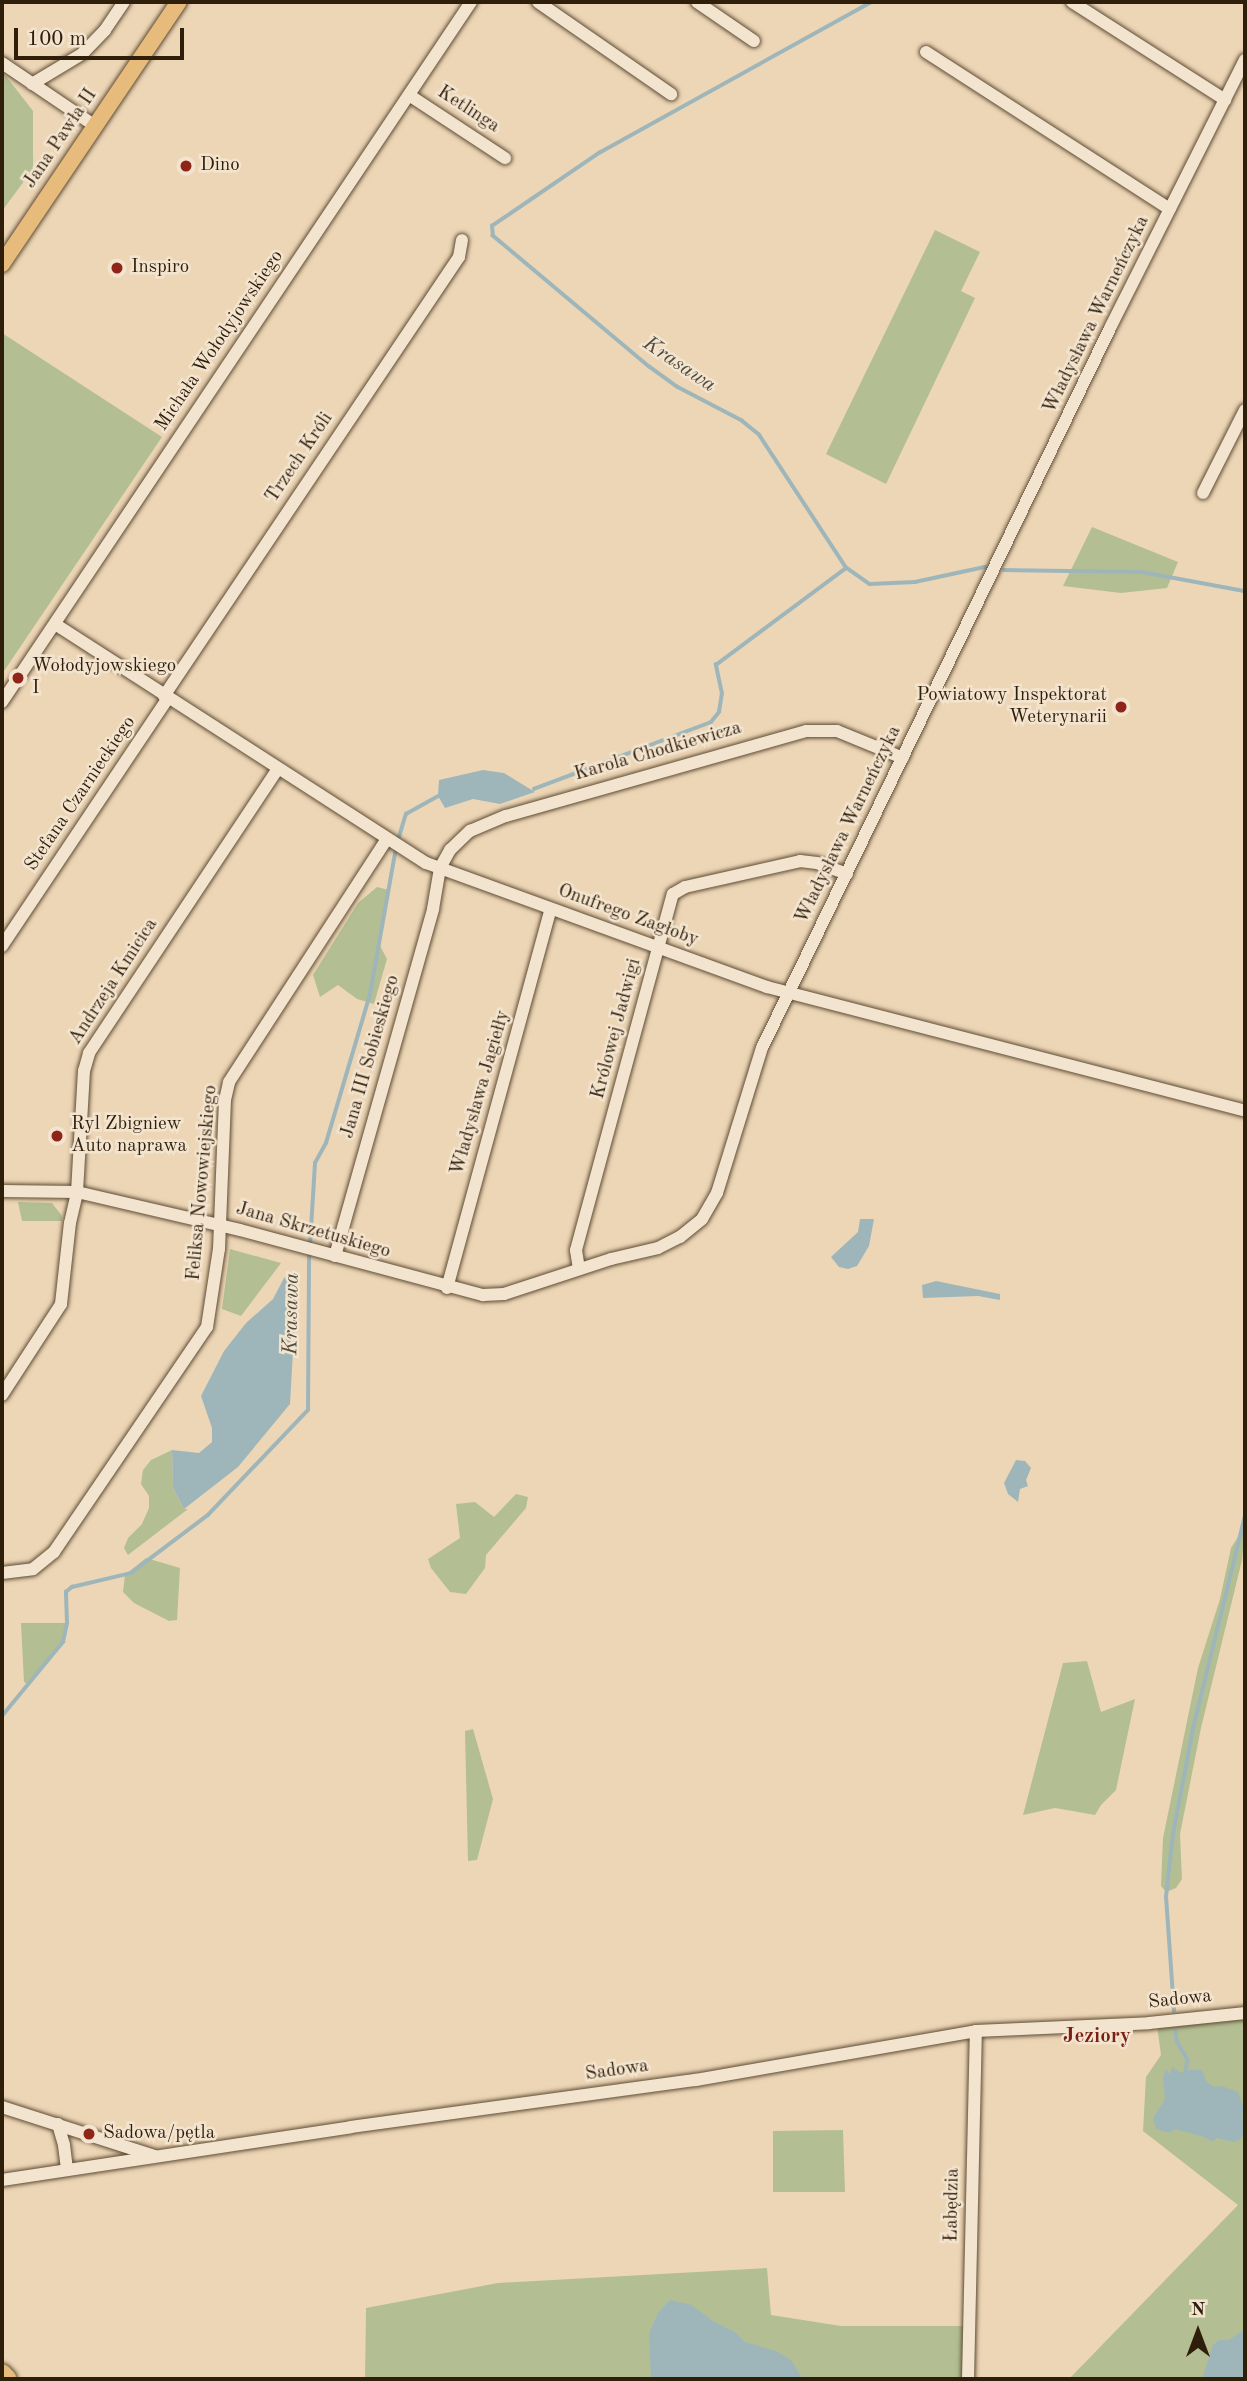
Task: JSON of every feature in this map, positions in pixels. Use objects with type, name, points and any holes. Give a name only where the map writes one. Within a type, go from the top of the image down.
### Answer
[{"type":"highway","points":[[2,2373],[8,2379]]},
{"type":"main road","name":"Jana Pawła II","points":[[2,264],[179,2]]},
{"type":"street","points":[[32,84],[82,54],[105,30],[124,2]]},
{"type":"street","name":"Michała Wołodyjowskiego","points":[[2,702],[471,2]]},
{"type":"street","points":[[538,2],[671,94]]},
{"type":"street","points":[[697,2],[754,41]]},
{"type":"street","points":[[1072,2],[1225,100]]},
{"type":"street","points":[[926,52],[1170,209]]},
{"type":"street","name":"Władysława Warneńczyka","points":[[447,1288],[483,1296],[504,1294],[579,1269],[658,1248],[680,1237],[702,1219],[717,1193],[752,1073],[788,993],[1245,60]]},
{"type":"street","points":[[2,63],[95,126]]},
{"type":"street","name":"Ketlinga","points":[[409,95],[505,158]]},
{"type":"street","name":"Trzech Króli","points":[[166,697],[458,257],[462,240]]},
{"type":"street","points":[[1203,493],[1245,410]]},
{"type":"street","name":"Onufrego Zagłoby","points":[[55,624],[393,844],[440,868],[788,993],[1245,1111]]},
{"type":"street","name":"Stefana Czarnieckiego","points":[[2,946],[166,697]]},
{"type":"street","name":"Karola Chodkiewicza","points":[[440,868],[450,850],[470,831],[495,820],[806,731],[837,731],[903,758]]},
{"type":"street","name":"Andrzeja Kmicica","points":[[2,1395],[61,1304],[70,1223],[77,1192],[84,1071],[89,1053],[278,769]]},
{"type":"street","name":"Feliksa Nowowiejskiego","points":[[2,1573],[33,1569],[54,1552],[203,1333],[211,1310],[220,1226],[225,1100],[229,1082],[393,844]]},
{"type":"street","name":"Królowej Jadwigi","points":[[579,1269],[576,1250],[671,900],[677,890],[800,861],[817,863],[847,874]]},
{"type":"street","name":"Jana III Sobieskiego","points":[[335,1256],[433,909],[440,868]]},
{"type":"street","name":"Władysława Jagiełły","points":[[447,1288],[551,909]]},
{"type":"street","name":"Jana Skrzetuskiego","points":[[2,1191],[77,1192],[310,1249],[447,1288]]},
{"type":"street","name":"Sadowa","points":[[2,2107],[159,2157],[696,2080],[976,2031],[1149,2023],[1245,2012]]},
{"type":"street","name":"Łabędzia","points":[[968,2379],[976,2031]]},
{"type":"street","points":[[58,2124],[64,2145],[66,2170]]},
{"type":"street","points":[[2,2180],[159,2157]]},
{"type":"green space","points":[[2,71],[33,111],[33,169],[2,211]]},
{"type":"green space","points":[[935,230],[980,252],[961,291],[975,298],[886,484],[826,454]]},
{"type":"green space","points":[[2,333],[162,437],[2,674]]},
{"type":"green space","points":[[1092,527],[1178,562],[1167,588],[1121,593],[1063,586]]},
{"type":"green space","points":[[377,887],[389,890],[379,944],[387,959],[374,1004],[357,999],[338,985],[320,997],[313,975],[358,903]]},
{"type":"green space","points":[[18,1202],[52,1203],[62,1216],[62,1221],[22,1221]]},
{"type":"green space","points":[[230,1249],[281,1263],[241,1316],[222,1309]]},
{"type":"green space","points":[[172,1450],[173,1488],[184,1509],[188,1509],[128,1555],[124,1548],[128,1538],[142,1524],[149,1508],[149,1496],[141,1484],[143,1470],[151,1460]]},
{"type":"green space","points":[[516,1494],[528,1497],[526,1508],[486,1555],[485,1568],[466,1594],[450,1592],[431,1568],[428,1559],[460,1538],[456,1504],[475,1502],[494,1517]]},
{"type":"green space","points":[[1245,1526],[1242,1560],[1201,1728],[1180,1834],[1182,1879],[1176,1888],[1166,1892],[1161,1886],[1163,1838],[1198,1668],[1220,1599],[1231,1548]]},
{"type":"green space","points":[[146,1558],[180,1568],[177,1620],[169,1621],[134,1603],[123,1592],[125,1575]]},
{"type":"green space","points":[[21,1623],[67,1623],[63,1642],[28,1684],[24,1682]]},
{"type":"green space","points":[[1087,1661],[1101,1712],[1135,1699],[1116,1790],[1095,1815],[1055,1808],[1023,1815],[1063,1663]]},
{"type":"green space","points":[[473,1729],[493,1799],[477,1860],[468,1861],[465,1731]]},
{"type":"green space","points":[[1245,2017],[1245,2379],[1069,2379],[1238,2205],[1143,2131],[1146,2077],[1161,2055],[1157,2026]]},
{"type":"green space","points":[[843,2130],[845,2192],[773,2192],[773,2131]]},
{"type":"green space","points":[[767,2268],[771,2315],[841,2326],[965,2326],[966,2379],[365,2379],[366,2308],[498,2283]]},
{"type":"water","points":[[483,770],[504,773],[535,792],[500,804],[473,799],[445,808],[438,796],[439,780]]},
{"type":"water","points":[[860,1219],[874,1219],[869,1246],[857,1266],[848,1269],[839,1267],[831,1257],[858,1232]]},
{"type":"water","points":[[292,1274],[296,1298],[290,1404],[238,1467],[184,1509],[173,1488],[172,1450],[199,1453],[212,1442],[212,1428],[201,1396],[224,1351],[246,1323],[273,1299],[284,1278]]},
{"type":"water","points":[[936,1281],[1000,1294],[1000,1300],[978,1296],[923,1298],[922,1285]]},
{"type":"water","points":[[1016,1460],[1025,1461],[1031,1468],[1026,1480],[1028,1486],[1020,1489],[1018,1502],[1008,1494],[1004,1483]]},
{"type":"water","points":[[1172,2067],[1182,2073],[1186,2070],[1202,2070],[1207,2082],[1214,2087],[1222,2086],[1238,2092],[1245,2111],[1242,2115],[1245,2131],[1241,2139],[1234,2142],[1217,2138],[1212,2142],[1175,2129],[1170,2133],[1156,2129],[1153,2118],[1165,2099],[1163,2076],[1166,2069],[1170,2074]]},
{"type":"water","points":[[670,2300],[692,2305],[713,2321],[735,2332],[745,2342],[776,2351],[791,2360],[803,2379],[651,2379],[649,2333],[658,2313]]},
{"type":"water","points":[[1245,2329],[1245,2379],[1202,2379],[1213,2345],[1219,2340],[1229,2340]]},
{"type":"waterway","name":"Krasawa","points":[[534,789],[711,722],[719,712],[722,694],[716,665],[846,568],[759,435],[742,421],[677,387],[649,367],[493,236],[492,226],[599,153],[871,2]]},
{"type":"waterway","points":[[847,568],[870,584],[915,582],[985,567]]},
{"type":"waterway","points":[[1004,570],[1142,572],[1245,591]]},
{"type":"waterway","name":"Krasawa","points":[[398,840],[406,814],[438,796]]},
{"type":"waterway","name":"Krasawa","points":[[310,1245],[315,1163],[326,1143],[370,994],[396,848]]},
{"type":"waterway","name":"Krasawa","points":[[2,1716],[63,1642],[67,1623],[66,1592],[72,1587],[131,1573],[208,1515],[308,1410],[309,1253]]},
{"type":"waterway","points":[[1174,2011],[1166,1897],[1173,1834],[1193,1729],[1245,1515]]},
{"type":"waterway","points":[[1176,2031],[1177,2041],[1188,2060],[1186,2070]]},
{"type":"place","name":"Dino","points":[[186,166]]},
{"type":"place","name":"Inspiro","points":[[117,268]]},
{"type":"place","name":"Wołodyjowskiego I","points":[[18,678]]},
{"type":"place","name":"Powiatowy Inspektorat Weterynarii","points":[[1121,707]]},
{"type":"place","name":"Ryl Zbigniew Auto naprawa","points":[[57,1136]]},
{"type":"place","name":"Sadowa/pętla","points":[[89,2134]]},
{"type":"district","name":"Jeziory","points":[[1097,2037]]}]
